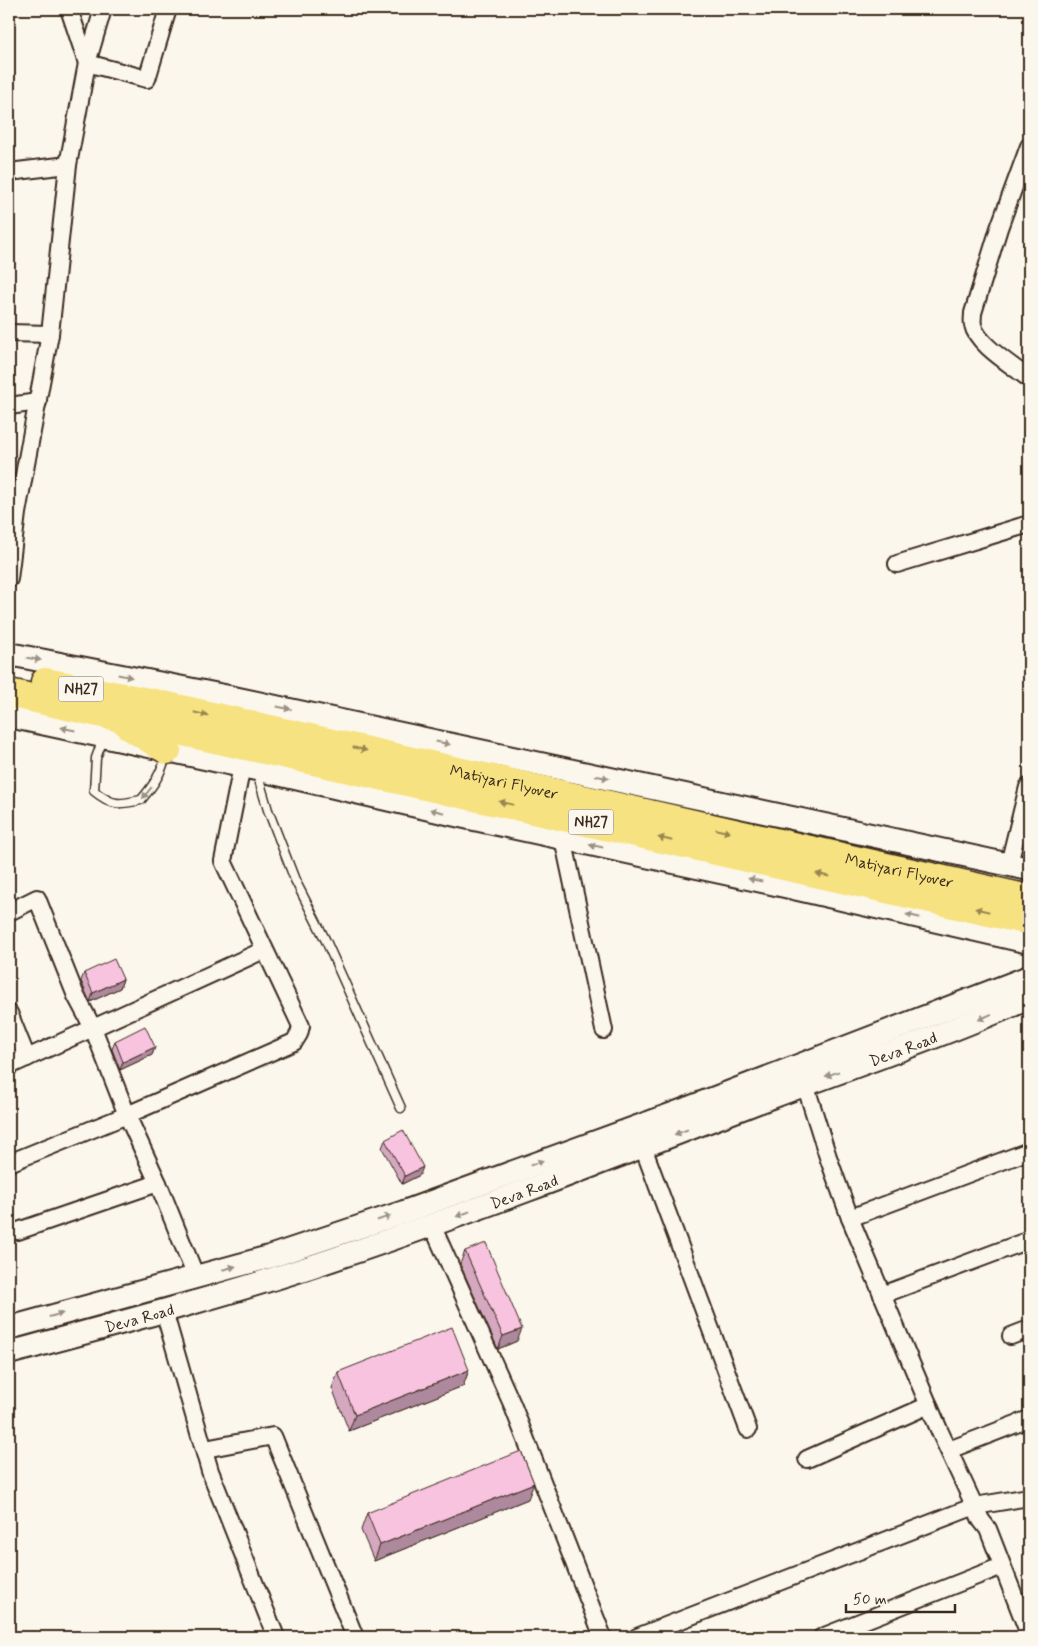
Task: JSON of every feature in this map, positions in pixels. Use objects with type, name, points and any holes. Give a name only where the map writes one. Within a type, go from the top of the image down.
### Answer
[{"type":"highway","name":"Matiyari Flyover","points":[[9,675],[153,714],[1029,921]]},
{"type":"highway","name":"NH27","points":[[9,693],[107,726]]},
{"type":"highway","name":"Matiyari Flyover","points":[[107,726],[153,714],[1029,899]]},
{"type":"highway","points":[[107,726],[167,750]]},
{"type":"main road","points":[[9,654],[229,696],[1019,867]]},
{"type":"main road","points":[[9,716],[107,726]]},
{"type":"main road","points":[[167,750],[1029,942]]},
{"type":"main road","name":"Deva Road","points":[[9,1328],[268,1257],[404,1212],[681,1111],[1029,977]]},
{"type":"main road","name":"Deva Road","points":[[9,1353],[164,1311],[304,1269],[432,1225],[966,1025],[1029,998]]},
{"type":"street","points":[[69,9],[87,63]]},
{"type":"street","points":[[9,579],[17,513],[50,334],[68,165],[87,63],[102,9]]},
{"type":"street","points":[[87,63],[147,78],[168,9]]},
{"type":"street","points":[[1029,146],[999,228],[973,313],[973,326],[980,338],[994,352],[1029,379]]},
{"type":"street","points":[[9,172],[68,165]]},
{"type":"street","points":[[9,333],[50,334]]},
{"type":"street","points":[[9,406],[38,402]]},
{"type":"street","points":[[897,564],[1029,524]]},
{"type":"street","points":[[9,1163],[127,1115],[294,1042],[300,1034],[301,1026],[223,861],[249,767]]},
{"type":"street","points":[[1019,867],[1028,787]]},
{"type":"street","points":[[562,838],[604,1030]]},
{"type":"street","points":[[9,912],[37,898],[76,996],[93,1028],[127,1115],[158,1183],[196,1277]]},
{"type":"street","points":[[9,1066],[264,950]]},
{"type":"street","points":[[9,1013],[27,1058]]},
{"type":"street","points":[[805,1084],[850,1218],[949,1450],[988,1529],[1002,1566],[1022,1596],[1029,1634]]},
{"type":"street","points":[[643,1146],[748,1428]]},
{"type":"street","points":[[850,1218],[1029,1151]]},
{"type":"street","points":[[18,1231],[158,1183]]},
{"type":"street","points":[[432,1225],[512,1404],[603,1637]]},
{"type":"street","points":[[882,1295],[1029,1240]]},
{"type":"street","points":[[164,1311],[210,1471],[276,1637]]},
{"type":"street","points":[[1011,1336],[1029,1329]]},
{"type":"street","points":[[807,1459],[929,1405]]},
{"type":"street","points":[[949,1450],[1029,1419]]},
{"type":"street","points":[[205,1449],[273,1436],[355,1637]]},
{"type":"street","points":[[636,1637],[975,1506],[1029,1496]]},
{"type":"street","points":[[822,1637],[1002,1566]]},
{"type":"lane","points":[[107,726],[96,758],[94,791],[102,798],[119,805],[141,800],[156,780],[163,766],[167,750]]},
{"type":"lane","points":[[249,767],[295,880],[326,941],[401,1108]]},
{"type":"building","points":[[114,959],[123,979],[93,993],[84,973]]},
{"type":"building","points":[[145,1026],[155,1047],[123,1062],[115,1041]]},
{"type":"building","points":[[403,1130],[423,1167],[405,1176],[385,1140]]},
{"type":"building","points":[[486,1243],[522,1329],[503,1336],[465,1251]]},
{"type":"building","points":[[452,1327],[469,1370],[355,1415],[338,1372]]},
{"type":"building","points":[[521,1451],[534,1483],[380,1545],[367,1513]]}]
